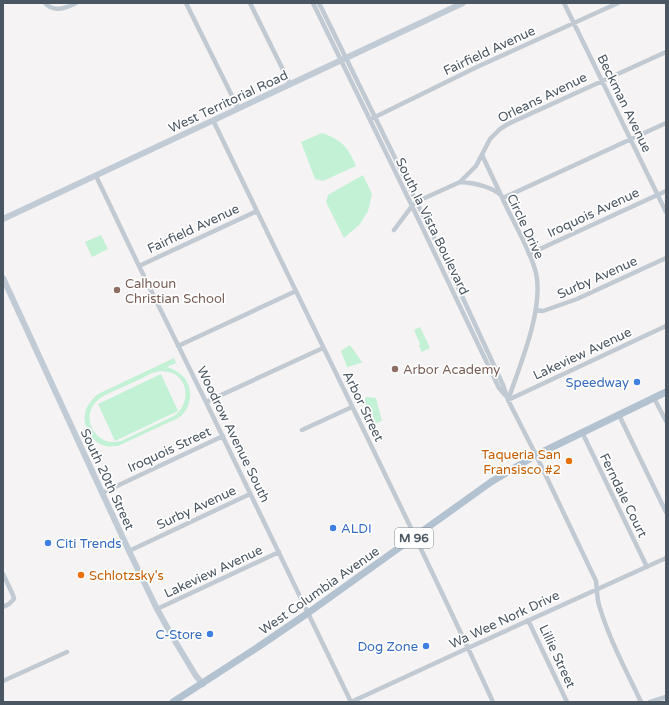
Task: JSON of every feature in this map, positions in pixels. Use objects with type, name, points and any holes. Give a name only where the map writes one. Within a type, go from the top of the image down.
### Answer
[{"type":"main road","name":"West Columbia Avenue","points":[[174,702],[308,613],[491,482],[536,455],[666,392]]},
{"type":"street","points":[[45,3],[48,6],[57,9],[63,9],[76,3]]},
{"type":"street","points":[[186,3],[238,108]]},
{"type":"street","points":[[250,3],[290,84]]},
{"type":"street","name":"West Territorial Road","points":[[3,219],[463,3]]},
{"type":"street","name":"Beckman Avenue","points":[[564,3],[666,212]]},
{"type":"street","name":"Fairfield Avenue","points":[[370,120],[479,66],[618,3]]},
{"type":"street","points":[[322,4],[343,59],[314,5],[322,4]]},
{"type":"street","name":"Orleans Avenue","points":[[394,230],[416,202],[460,182],[476,166],[490,140],[500,129],[666,52]]},
{"type":"street","name":"South la Vista Boulevard","points":[[343,59],[375,117],[457,284],[503,385],[508,400],[596,581],[599,604],[603,616],[614,644],[641,702]]},
{"type":"street","name":"South la Vista Boulevard","points":[[343,59],[370,120],[499,388],[508,400]]},
{"type":"street","name":"Arbor Street","points":[[213,120],[416,537],[493,702]]},
{"type":"street","points":[[482,155],[502,196],[666,123]]},
{"type":"street","name":"Woodrow Avenue South","points":[[96,176],[138,266],[223,436],[351,702]]},
{"type":"street","name":"Circle Drive","points":[[460,182],[472,183],[485,187],[498,192],[502,196],[529,254],[536,273],[538,290],[536,310],[532,327],[508,400]]},
{"type":"street","name":"Iroquois Avenue","points":[[529,254],[666,191]]},
{"type":"street","name":"Fairfield Avenue","points":[[138,266],[256,210]]},
{"type":"street","name":"Surby Avenue","points":[[536,310],[543,311],[577,299],[666,258]]},
{"type":"street","name":"South 20th Street","points":[[3,278],[157,609],[196,676],[203,684]]},
{"type":"street","points":[[178,346],[296,291]]},
{"type":"street","name":"Lakeview Avenue","points":[[508,400],[666,326]]},
{"type":"street","points":[[206,402],[323,348]]},
{"type":"street","points":[[654,398],[666,421]]},
{"type":"street","points":[[302,430],[352,407]]},
{"type":"street","points":[[619,414],[666,512]]},
{"type":"street","name":"Ferndale Court","points":[[582,432],[646,567]]},
{"type":"street","name":"Iroquois Street","points":[[102,492],[223,436]]},
{"type":"street","name":"Surby Avenue","points":[[129,551],[250,494]]},
{"type":"street","name":"Lakeview Avenue","points":[[157,609],[279,552]]},
{"type":"street","name":"Wa Wee Nork Drive","points":[[351,702],[666,558]]},
{"type":"street","points":[[3,574],[14,599],[10,604],[3,607]]},
{"type":"street","name":"Lillie Street","points":[[528,620],[567,702]]},
{"type":"street","points":[[3,681],[67,652]]},
{"type":"street","points":[[650,702],[666,697]]},
{"type":"green space","points":[[322,133],[335,138],[344,145],[356,166],[323,181],[315,179],[301,142]]},
{"type":"green space","points":[[363,175],[372,194],[368,211],[360,224],[344,238],[326,202],[328,195]]},
{"type":"green space","points":[[101,235],[108,249],[92,257],[85,242]]},
{"type":"green space","points":[[420,327],[430,348],[422,352],[414,330]]},
{"type":"green space","points":[[350,345],[362,362],[347,367],[341,351]]},
{"type":"green space","points":[[174,358],[176,363],[167,367],[175,370],[184,377],[188,383],[190,391],[189,402],[182,415],[118,446],[105,446],[99,444],[90,435],[85,425],[85,413],[87,407],[98,394]],"holes":[[[160,371],[173,373],[179,377],[183,383],[186,394],[185,401],[179,412],[174,416],[121,441],[114,442],[101,439],[93,430],[90,420],[92,407],[95,403],[107,394],[152,373]]]},
{"type":"green space","points":[[161,374],[178,411],[115,441],[98,404]]},
{"type":"green space","points":[[366,397],[376,398],[382,421],[374,424],[364,400]]},
{"type":"place","name":"Calhoun Christian School","points":[[117,290]]},
{"type":"place","name":"Arbor Academy","points":[[395,369]]},
{"type":"place","name":"Speedway","points":[[637,382]]},
{"type":"place","name":"Taqueria San Fransisco #2","points":[[569,461]]},
{"type":"place","name":"ALDI","points":[[333,528]]},
{"type":"place","name":"Citi Trends","points":[[48,543]]},
{"type":"place","name":"Schlotzsky's","points":[[81,575]]},
{"type":"place","name":"C-Store","points":[[210,634]]},
{"type":"place","name":"Dog Zone","points":[[426,646]]}]
